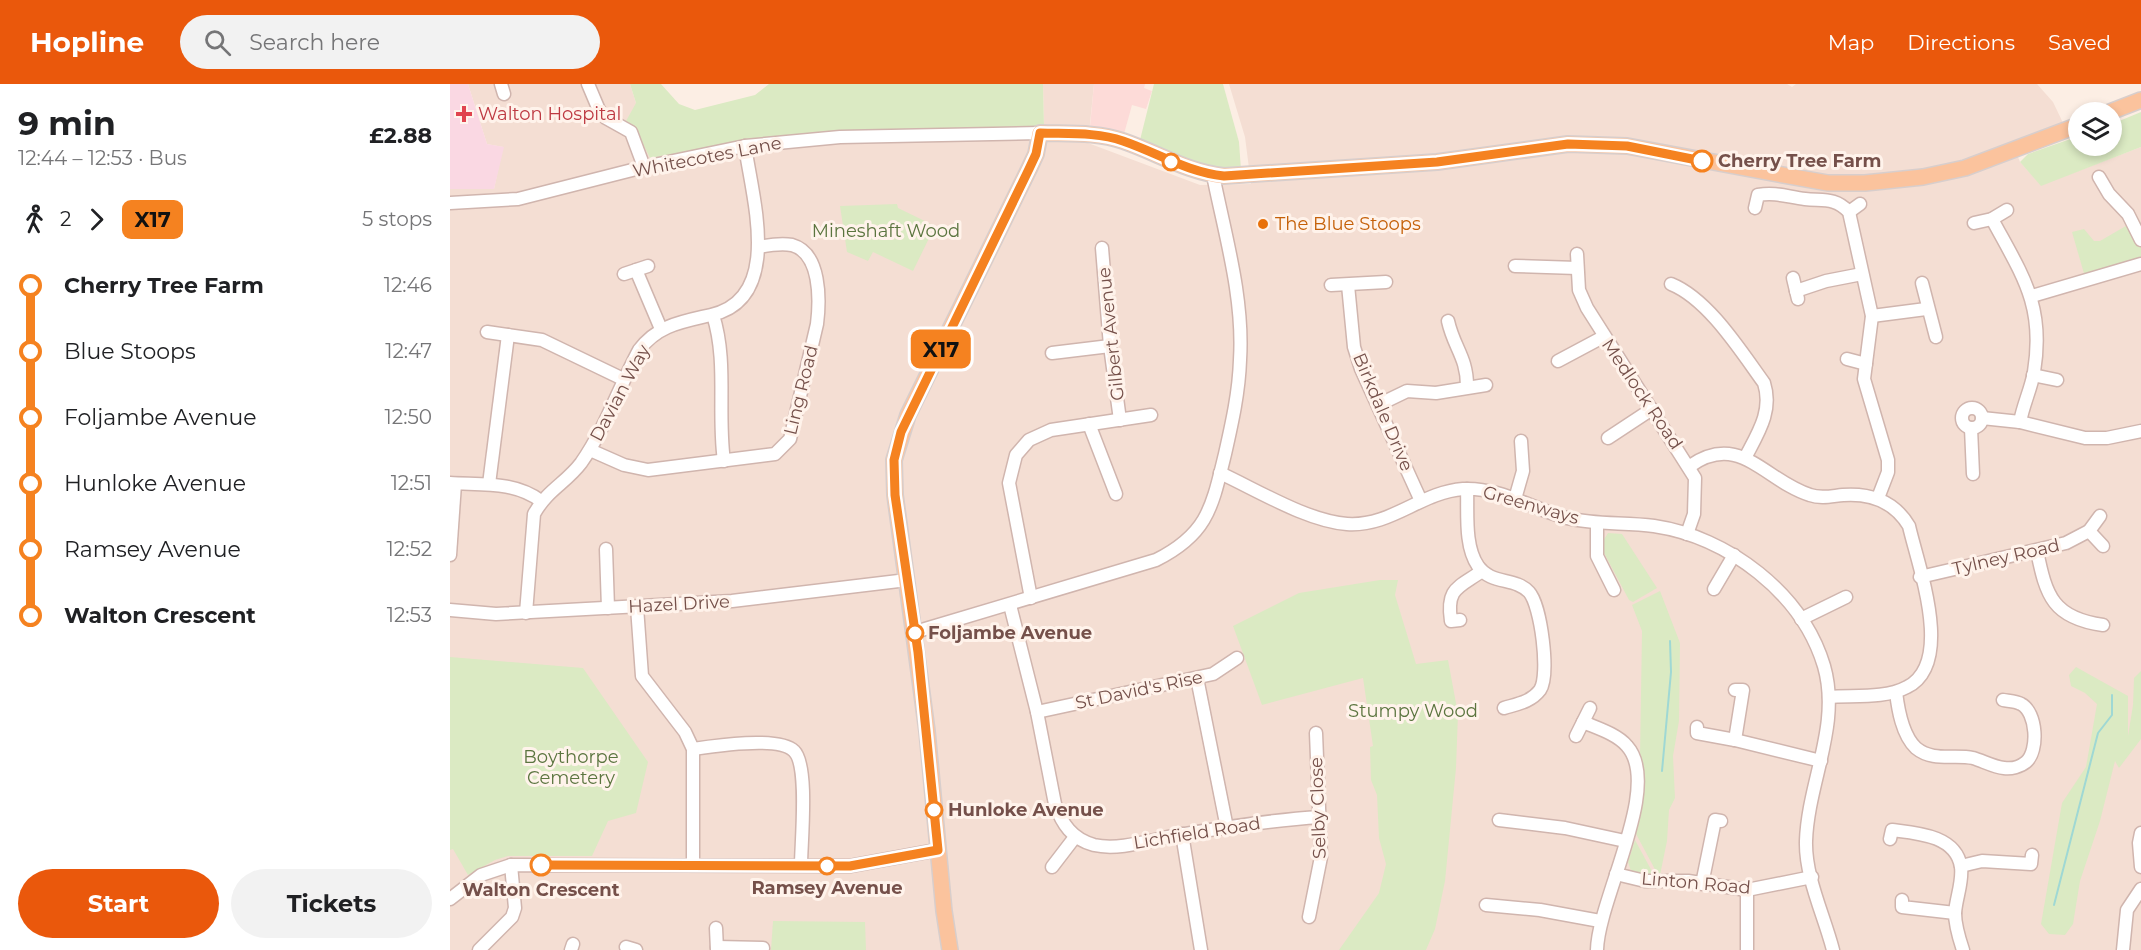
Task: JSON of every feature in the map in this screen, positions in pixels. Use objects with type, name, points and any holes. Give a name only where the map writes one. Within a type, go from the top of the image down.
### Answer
[{"type":"main road","points":[[2122,107],[2141,100]]},
{"type":"main road","points":[[950,950],[915,632],[893,473],[896,447],[908,415],[1034,157],[1040,133],[1093,135],[1121,141],[1172,162],[1213,175],[1246,177],[1437,162],[1568,144],[1627,146],[1828,183],[1865,183],[1923,177],[1965,168],[2068,129]]},
{"type":"street","points":[[588,84],[598,110],[606,118],[631,132],[645,167]]},
{"type":"street","name":"Whitecotes Lane","points":[[450,203],[518,199],[645,167],[745,146],[840,137],[1040,133]]},
{"type":"street","name":"Davian Way","points":[[526,613],[531,528],[534,514],[541,501],[579,465],[590,450],[639,350],[661,329],[725,310],[744,295],[755,274],[759,247],[745,146]]},
{"type":"street","points":[[915,632],[1156,560],[1176,550],[1203,524],[1220,473],[1237,392],[1240,339],[1238,298],[1213,175]]},
{"type":"street","points":[[2099,177],[2109,194],[2128,214],[2141,240]]},
{"type":"street","points":[[1755,208],[1755,191],[1779,193],[1807,200],[1827,199],[1842,205],[1849,212],[1872,316],[1866,364],[1866,387],[1888,460],[1888,472],[1878,498]]},
{"type":"street","points":[[1849,212],[1860,204]]},
{"type":"street","points":[[1974,223],[1992,219],[2007,210]]},
{"type":"street","points":[[1992,219],[2032,296],[2038,333],[2033,375],[2020,422]]},
{"type":"street","name":"Ling Road","points":[[590,450],[642,470],[775,454],[790,439],[817,324],[819,308],[815,272],[808,257],[790,245],[759,247]]},
{"type":"street","name":"Gilbert Avenue","points":[[1102,248],[1110,346],[1120,420]]},
{"type":"street","name":"Medlock Road","points":[[1577,254],[1582,299],[1603,337],[1690,466],[1695,478],[1697,492],[1694,513],[1687,534]]},
{"type":"street","points":[[2032,296],[2092,281],[2141,264]]},
{"type":"street","points":[[1515,266],[1529,271],[1577,268]]},
{"type":"street","points":[[636,270],[661,329]]},
{"type":"street","points":[[1796,289],[1862,274]]},
{"type":"street","points":[[1331,285],[1386,282]]},
{"type":"street","points":[[1680,284],[1701,302],[1764,382],[1769,398],[1766,414],[1745,458]]},
{"type":"street","points":[[1922,284],[1926,309],[1936,338]]},
{"type":"street","name":"Birkdale Drive","points":[[1348,285],[1354,346],[1421,501]]},
{"type":"street","points":[[1872,316],[1926,309]]},
{"type":"street","points":[[713,315],[721,341],[721,434],[724,461]]},
{"type":"street","points":[[1448,321],[1454,341],[1465,361],[1467,387]]},
{"type":"street","points":[[488,332],[542,340],[623,379]]},
{"type":"street","points":[[489,484],[508,335]]},
{"type":"street","points":[[1560,357],[1603,337]]},
{"type":"street","points":[[1052,353],[1110,346]]},
{"type":"street","points":[[1847,359],[1866,364]]},
{"type":"street","points":[[2033,375],[2057,380]]},
{"type":"street","points":[[1378,405],[1407,391],[1436,393],[1486,385]]},
{"type":"street","points":[[1971,428],[1979,425],[1982,418],[1978,410],[1969,408],[1965,410],[1963,422],[1971,428],[1974,475]]},
{"type":"street","points":[[1609,434],[1652,409]]},
{"type":"street","points":[[1031,598],[1009,483],[1013,462],[1021,447],[1037,434],[1151,415]]},
{"type":"street","points":[[1982,418],[2020,422],[2085,438],[2107,438],[2141,431]]},
{"type":"street","points":[[1089,424],[1116,494]]},
{"type":"street","points":[[1515,499],[1523,471],[1519,449]]},
{"type":"street","points":[[1690,466],[1712,454],[1734,454],[1814,496],[1861,494],[1878,498],[1903,516],[1909,526],[1930,617],[1930,654],[1918,679],[1896,692],[1829,697]]},
{"type":"street","name":"Greenways","points":[[1220,473],[1318,517],[1348,524],[1365,524],[1386,519],[1421,501],[1450,490],[1483,490],[1567,518],[1597,523],[1656,526],[1687,534],[1715,544],[1734,555],[1778,591],[1801,620],[1823,665],[1829,697],[1821,761],[1810,808],[1806,843],[1812,877],[1833,950]]},
{"type":"street","points":[[450,555],[452,484],[489,484],[526,491],[541,501]]},
{"type":"street","points":[[1467,489],[1471,551],[1482,571],[1491,579],[1528,591],[1534,599],[1543,622],[1546,669],[1544,683],[1531,699],[1517,699],[1504,708]]},
{"type":"street","name":"Tylney Road","points":[[1920,577],[2066,543],[2089,531],[2100,516]]},
{"type":"street","points":[[1597,523],[1597,556],[1614,590]]},
{"type":"street","points":[[2089,531],[2103,546]]},
{"type":"street","points":[[606,549],[608,608]]},
{"type":"street","points":[[2037,551],[2044,586],[2054,604],[2067,614],[2106,624]]},
{"type":"street","points":[[1714,589],[1734,555]]},
{"type":"street","points":[[1454,624],[1449,600],[1455,588],[1482,571]]},
{"type":"street","name":"Hazel Drive","points":[[450,610],[486,614],[526,613],[761,599],[907,580]]},
{"type":"street","points":[[1801,620],[1846,597]]},
{"type":"street","points":[[1010,605],[1037,712],[1055,804],[1060,818],[1075,837],[1050,870]]},
{"type":"street","points":[[637,607],[642,676],[685,732],[693,749],[693,864]]},
{"type":"street","name":"St David's Rise","points":[[1037,712],[1213,674],[1237,658]]},
{"type":"street","points":[[1197,678],[1227,828]]},
{"type":"street","points":[[1735,690],[1743,690],[1735,740]]},
{"type":"street","points":[[1896,692],[1910,749],[1944,758],[1961,756],[2004,768],[2015,768],[2026,763],[2033,748],[2030,713],[2020,704],[2003,700]]},
{"type":"street","points":[[1576,736],[1590,708]]},
{"type":"street","points":[[1583,722],[1626,745],[1638,766],[1638,792],[1616,874],[1600,921],[1597,950]]},
{"type":"street","points":[[1697,726],[1697,733],[1821,761]]},
{"type":"street","name":"Selby Close","points":[[1310,917],[1320,867],[1316,733]]},
{"type":"street","points":[[693,749],[736,744],[768,744],[789,747],[795,751],[801,770],[801,866]]},
{"type":"street","name":"Lichfield Road","points":[[1075,837],[1104,847],[1182,834],[1320,817]]},
{"type":"street","points":[[1499,820],[1565,828],[1625,842]]},
{"type":"street","points":[[1702,884],[1715,820],[1721,820]]},
{"type":"street","points":[[1890,839],[1892,830],[1927,835],[1952,849],[1961,866],[1955,913],[1963,950]]},
{"type":"street","points":[[2141,833],[2139,843],[2141,867]]},
{"type":"street","points":[[1182,834],[1201,950]]},
{"type":"street","points":[[450,899],[481,875],[511,865],[850,866],[938,850]]},
{"type":"street","points":[[1961,866],[1982,861],[2031,864],[2032,855]]},
{"type":"street","points":[[479,950],[510,921],[514,913],[511,865]]},
{"type":"street","name":"Linton Road","points":[[1616,874],[1645,881],[1702,884],[1747,890],[1812,877]]},
{"type":"street","points":[[2123,950],[2127,910],[2141,889]]},
{"type":"street","points":[[1747,890],[1747,950]]},
{"type":"street","points":[[1902,900],[1902,907],[1955,913]]},
{"type":"street","points":[[1486,905],[1540,910],[1600,921]]},
{"type":"street","points":[[716,928],[717,949],[755,949]]},
{"type":"shaded area","name":"Walton Hospital","points":[[450,84],[468,84],[487,144],[504,147],[494,189],[450,189]]},
{"type":"shaded area","points":[[468,84],[630,84],[636,103],[776,136],[837,131],[1044,127],[1043,84],[1094,84],[1088,143],[1200,185],[1251,184],[1245,137],[1229,84],[1787,84],[1792,87],[1796,84],[2037,84],[2053,102],[2065,127],[2013,145],[2020,162],[2041,185],[2141,147],[2141,950],[450,950],[450,189],[494,189],[503,147],[487,144]]},
{"type":"shaded area","points":[[1094,84],[1145,84],[1144,88],[1152,91],[1146,109],[1132,105],[1124,134],[1090,127]]},
{"type":"green space","points":[[630,84],[661,84],[679,104],[695,110],[755,95],[769,84],[1043,84],[1044,127],[837,131],[776,136],[650,158],[634,126],[626,121],[636,103]]},
{"type":"green space","points":[[1154,84],[1223,84],[1239,142],[1241,170],[1216,169],[1139,144]]},
{"type":"green space","points":[[2141,112],[2141,147],[2122,154],[2122,120]]},
{"type":"green space","points":[[2068,140],[2068,156],[2118,156],[2041,186],[2020,162],[2028,154]]},
{"type":"green space","name":"Mineshaft Wood","points":[[897,204],[898,208],[935,226],[913,271],[873,252],[868,261],[847,252],[840,206]]},
{"type":"green space","points":[[2131,223],[2141,245],[2141,261],[2085,277],[2072,232],[2084,229],[2094,241],[2100,241]]},
{"type":"green space","points":[[1608,533],[1622,534],[1657,588],[1633,602],[1629,600],[1603,551],[1603,541]]},
{"type":"green space","name":"Stumpy Wood","points":[[1380,580],[1398,580],[1395,595],[1416,664],[1448,660],[1458,714],[1456,768],[1445,881],[1435,929],[1426,950],[1339,950],[1379,893],[1386,864],[1379,838],[1377,795],[1371,780],[1370,747],[1373,746],[1363,678],[1262,705],[1233,626],[1299,593]]},
{"type":"green space","points":[[1660,591],[1680,643],[1679,721],[1673,756],[1675,798],[1669,810],[1667,841],[1660,875],[1658,875],[1635,832],[1644,780],[1640,756],[1642,631],[1632,605]]},
{"type":"green space","name":"Boythorpe Cemetery","points":[[450,657],[583,668],[648,762],[636,813],[608,821],[592,856],[508,856],[495,860],[468,875],[453,849],[450,850]]},
{"type":"green space","points":[[2076,667],[2128,696],[2128,736],[2134,678],[2141,671],[2141,739],[2119,768],[2115,761],[2100,821],[2080,881],[2073,924],[2065,935],[2049,934],[2041,924],[2062,803],[2086,767],[2097,704],[2085,693],[2071,686],[2069,675]]},
{"type":"green space","points":[[1635,840],[1654,875],[1631,871],[1628,862]]},
{"type":"green space","points":[[773,921],[865,922],[866,950],[771,950]]},
{"type":"waterway","points":[[1662,771],[1671,672],[1670,641]]},
{"type":"waterway","points":[[2054,905],[2098,733],[2112,715],[2112,695]]},
{"type":"bus line","name":"X17","points":[[541,865],[850,866],[938,850],[927,731],[895,495],[894,460],[896,447],[908,415],[1029,169],[1036,154],[1040,133],[1093,135],[1121,141],[1194,171],[1246,177],[1437,162],[1568,144],[1627,146],[1702,161]]},
{"type":"place","name":"Walton Hospital","points":[[464,114]]},
{"type":"place","name":"Cherry Tree Farm","points":[[1702,161]]},
{"type":"place","name":"The Blue Stoops","points":[[1263,224]]},
{"type":"place","name":"Foljambe Avenue","points":[[915,633]]},
{"type":"place","name":"Hunloke Avenue","points":[[934,810]]},
{"type":"place","name":"Walton Crescent","points":[[541,865]]},
{"type":"place","name":"Ramsey Avenue","points":[[827,866]]}]
